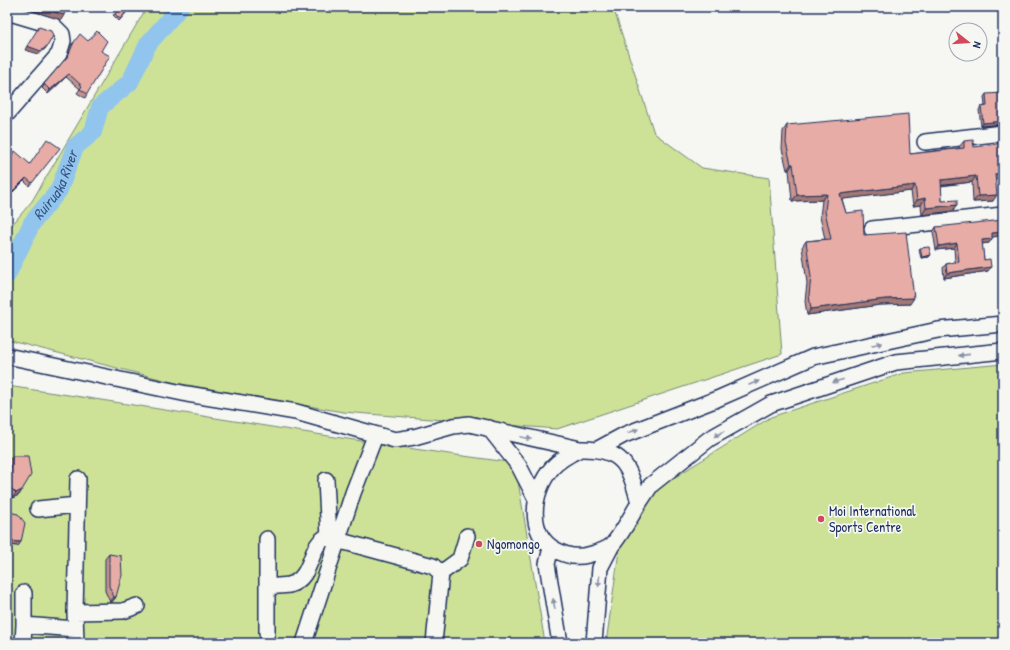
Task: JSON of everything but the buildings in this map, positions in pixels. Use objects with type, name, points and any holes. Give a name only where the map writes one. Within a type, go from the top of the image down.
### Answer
[{"type":"street","points":[[7,12],[54,26],[62,34],[63,41],[60,54],[7,114]]},
{"type":"street","points":[[925,142],[1003,132]]},
{"type":"street","points":[[872,229],[1003,215]]},
{"type":"street","points":[[598,449],[624,434],[717,399],[813,358],[938,330],[1003,324]]},
{"type":"street","points":[[594,643],[600,568],[612,545],[651,485],[709,439],[771,404],[896,362],[1003,351]]},
{"type":"street","points":[[7,356],[187,394],[296,412],[376,436],[398,440],[469,424],[520,437],[580,449],[598,449],[612,454],[621,460],[634,482],[639,502]]},
{"type":"street","points":[[489,428],[519,466],[536,498]]},
{"type":"street","points":[[304,643],[333,539],[376,436]]},
{"type":"street","points":[[580,449],[568,455],[552,468],[542,485],[536,498],[536,524],[541,538],[551,548],[566,556],[581,557],[598,553],[612,545]]},
{"type":"street","points":[[24,625],[76,636],[75,612],[78,480]]},
{"type":"street","points":[[326,480],[333,539]]},
{"type":"street","points":[[38,509],[77,505]]},
{"type":"street","points":[[434,643],[441,573],[460,559],[468,536]]},
{"type":"street","points":[[267,587],[289,585],[299,580],[307,570],[324,538],[333,539],[433,566],[441,573]]},
{"type":"street","points":[[266,539],[267,633]]},
{"type":"street","points":[[551,548],[547,564],[560,643]]},
{"type":"street","points":[[23,643],[24,593]]},
{"type":"street","points":[[75,612],[123,611],[137,606]]},
{"type":"green space","points":[[147,7],[613,7],[654,133],[702,168],[769,178],[782,354],[557,429],[343,412],[176,383],[7,340],[7,231],[32,201]]},
{"type":"green space","name":"Moi International Sports Centre","points":[[1003,364],[1003,643],[606,643],[619,551],[659,487],[771,417],[904,373]]},
{"type":"green space","points":[[7,386],[388,445],[515,463],[545,643],[7,643]]},
{"type":"waterway","name":"Ruiruaka River","points":[[7,275],[32,223],[59,190],[75,147],[93,132],[100,107],[130,82],[148,44],[180,7]]},
{"type":"place","name":"Moi International Sports Centre","points":[[821,519]]},
{"type":"place","name":"Ngomongo","points":[[479,544]]}]
